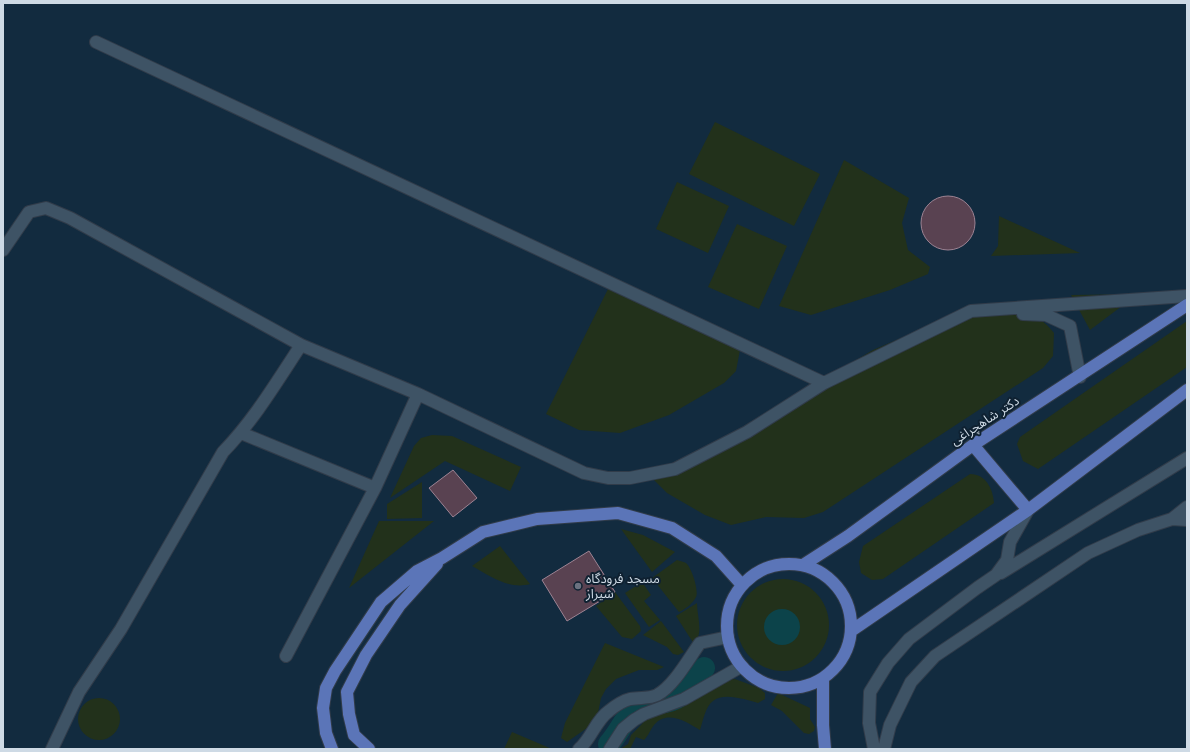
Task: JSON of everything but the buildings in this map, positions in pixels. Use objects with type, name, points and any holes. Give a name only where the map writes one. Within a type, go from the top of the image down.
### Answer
[{"type":"main road","name":"دکتر شاهچراغی","points":[[803,565],[848,536],[973,445],[1080,377],[1187,305]]},
{"type":"main road","points":[[852,631],[1028,510],[1187,390]]},
{"type":"main road","points":[[973,445],[1028,510]]},
{"type":"main road","points":[[332,749],[326,733],[323,708],[326,688],[335,671],[381,602],[417,571],[442,558],[483,532],[537,519],[618,513],[672,528],[716,556],[742,585]]},
{"type":"main road","points":[[369,749],[354,735],[349,714],[347,692],[366,655],[400,605],[442,558]]},
{"type":"main road","points":[[786,564],[803,565],[820,572],[834,582],[844,597],[850,613],[852,631],[843,658],[834,669],[823,678],[807,685],[789,688],[772,685],[755,678],[742,666],[733,653],[728,638],[727,624],[729,610],[734,597],[742,585],[755,574],[770,567],[786,564]]},
{"type":"main road","points":[[823,678],[823,726],[825,749]]},
{"type":"street","points":[[96,42],[824,384]]},
{"type":"street","points":[[3,250],[29,212],[46,208],[94,231],[301,345],[418,394],[584,473],[608,478],[622,478],[674,469],[747,432],[824,384],[971,311],[1187,296]]},
{"type":"street","points":[[971,311],[1046,315],[1070,326],[1080,377]]},
{"type":"street","points":[[52,749],[79,692],[121,629],[222,452],[241,433],[268,397],[301,345]]},
{"type":"street","points":[[286,656],[375,488],[418,394]]},
{"type":"street","points":[[241,433],[375,488]]},
{"type":"street","points":[[874,749],[869,723],[870,692],[888,664],[909,639],[996,575],[1187,458]]},
{"type":"street","points":[[884,749],[890,725],[910,682],[935,656],[1088,553],[1138,530],[1172,519],[1187,507]]},
{"type":"street","points":[[996,575],[1007,560],[1010,542],[1028,510]]},
{"type":"street","points":[[1172,519],[1187,520]]},
{"type":"street","points":[[579,749],[594,732],[598,722],[607,712],[618,704],[631,699],[646,698],[658,695],[667,688],[700,643],[728,638]]},
{"type":"street","points":[[610,749],[623,729],[634,720],[644,714],[684,700],[742,666]]},
{"type":"shaded area","points":[[3,3],[1187,3],[1187,749],[3,749]]},
{"type":"shaded area","points":[[715,122],[820,174],[794,226],[689,174]]},
{"type":"shaded area","points":[[844,160],[909,198],[902,223],[908,250],[930,267],[928,274],[890,290],[811,315],[779,306]]},
{"type":"shaded area","points":[[677,182],[729,206],[708,253],[656,229]]},
{"type":"shaded area","points":[[999,216],[1080,253],[991,256],[998,246]]},
{"type":"shaded area","points":[[737,224],[787,246],[759,309],[708,287]]},
{"type":"shaded area","points":[[608,289],[740,350],[736,371],[724,383],[669,415],[620,433],[579,430],[546,414]]},
{"type":"shaded area","points":[[1138,294],[1090,330],[1071,295]]},
{"type":"shaded area","points":[[1007,312],[1034,316],[1044,322],[1054,333],[1053,356],[1043,368],[823,512],[804,518],[766,517],[731,525],[705,515],[667,493],[648,474],[707,455],[745,426],[873,350],[957,314]]},
{"type":"shaded area","points":[[1187,321],[1187,367],[1038,469],[1023,461],[1017,444],[1020,437]]},
{"type":"shaded area","points":[[432,435],[452,436],[521,467],[510,491],[445,461],[390,498],[414,446],[421,438]]},
{"type":"shaded area","points":[[970,474],[984,479],[988,483],[994,503],[883,579],[872,580],[861,573],[859,562],[863,546]]},
{"type":"shaded area","points":[[422,482],[422,518],[387,519],[387,504]]},
{"type":"shaded area","points":[[379,521],[434,521],[349,588]]},
{"type":"shaded area","points":[[621,529],[643,535],[675,552],[652,572]]},
{"type":"shaded area","points":[[500,546],[530,584],[507,584],[472,566]]},
{"type":"shaded area","points":[[677,560],[686,563],[688,566],[693,574],[697,590],[696,597],[693,601],[687,608],[679,612],[652,578]]},
{"type":"shaded area","points":[[783,579],[801,583],[815,593],[825,607],[829,625],[825,643],[815,657],[801,667],[783,671],[765,667],[751,657],[741,643],[737,625],[741,607],[751,593],[765,583]]},
{"type":"shaded area","points":[[642,582],[651,595],[644,601],[660,620],[649,627],[625,593]]},
{"type":"shaded area","points":[[615,592],[640,626],[641,631],[632,639],[622,637],[596,606]]},
{"type":"shaded area","points":[[697,603],[699,635],[694,644],[676,616]]},
{"type":"shaded area","points":[[786,609],[795,614],[799,620],[799,634],[795,640],[786,645],[778,645],[769,640],[765,634],[764,623],[769,614],[775,610]]},
{"type":"shaded area","points":[[661,621],[684,652],[678,655],[673,654],[667,647],[643,635]]},
{"type":"shaded area","points":[[605,643],[664,667],[657,670],[639,670],[616,679],[606,689],[601,698],[598,713],[587,728],[567,742],[561,738],[565,723]]},
{"type":"shaded area","points":[[735,679],[759,688],[765,693],[765,699],[758,703],[729,697],[718,698],[708,707],[700,730],[677,718],[665,718],[659,720],[654,725],[644,740],[636,737],[630,749],[620,749],[628,744],[631,735],[648,716],[676,709],[724,680]]},
{"type":"shaded area","points":[[778,693],[810,708],[810,719],[815,727],[814,731],[809,734],[804,733],[782,711],[771,705]]},
{"type":"shaded area","points":[[95,698],[103,698],[111,701],[117,707],[120,719],[117,731],[111,737],[103,740],[95,740],[87,737],[81,731],[78,723],[78,715],[81,707],[87,701]]},
{"type":"shaded area","points":[[512,732],[552,749],[504,749]]},
{"type":"waterway","points":[[609,744],[633,711],[641,705],[665,702],[678,697],[688,689],[704,668]]},
{"type":"place","name":"مسجد فرودگاه شیراز","points":[[578,586]]}]
